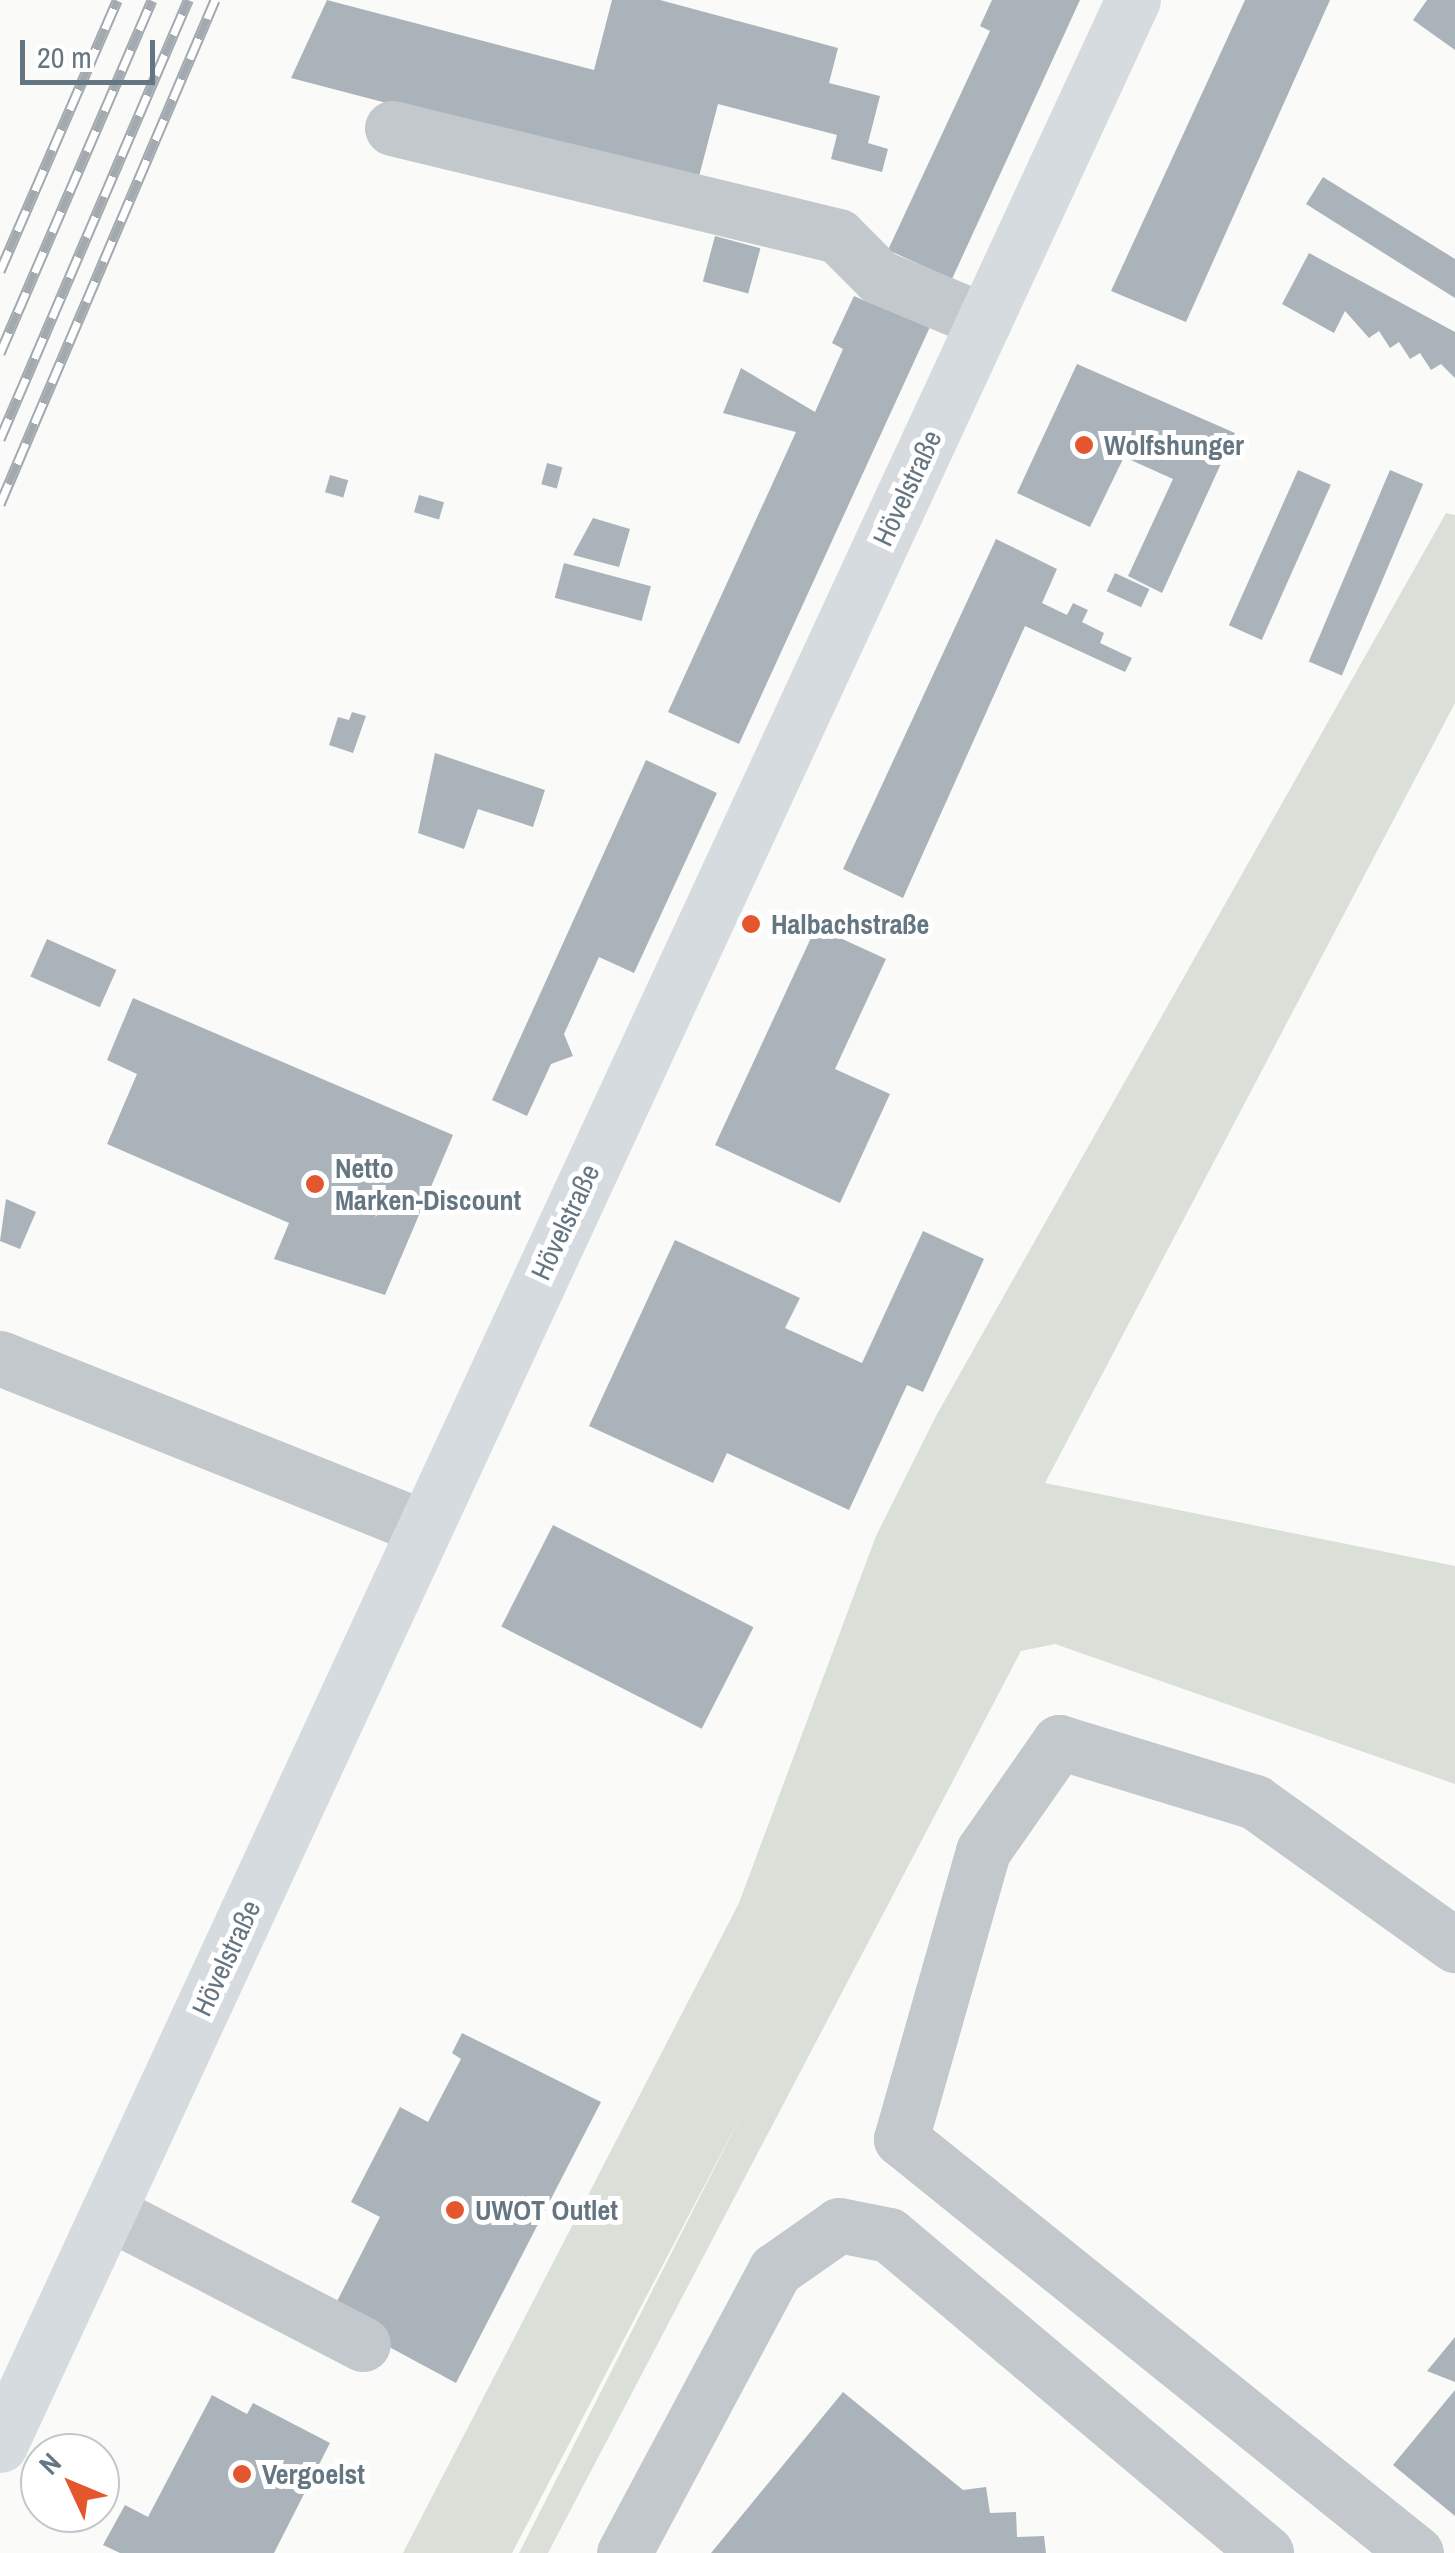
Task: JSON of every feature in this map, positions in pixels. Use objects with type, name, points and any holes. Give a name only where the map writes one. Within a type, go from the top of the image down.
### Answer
[{"type":"main road","name":"Hövelstraße","points":[[0,2445],[1133,0]]},
{"type":"lane","points":[[392,128],[838,236],[879,277],[984,320]]},
{"type":"lane","points":[[0,1358],[423,1528]]},
{"type":"lane","points":[[1416,2553],[902,2139],[983,1851],[1059,1742],[1255,1802],[1455,1944]]},
{"type":"lane","points":[[108,2212],[364,2344]]},
{"type":"lane","points":[[624,2553],[775,2270],[839,2225],[890,2236],[1266,2553]]},
{"type":"shaded area","points":[[1446,513],[1455,515],[1455,703],[1045,1483],[1455,1566],[1455,1784],[1055,1644],[1021,1651],[548,2553],[519,2553],[744,2110],[512,2553],[403,2553],[739,1903],[876,1536],[936,1416]]},
{"type":"building","points":[[327,0],[594,70],[612,0],[660,0],[838,48],[829,83],[880,96],[868,143],[888,149],[882,172],[831,159],[837,135],[718,104],[697,184],[291,78]]},
{"type":"building","points":[[992,0],[1080,0],[952,279],[888,250],[990,31],[980,26]]},
{"type":"building","points":[[1245,0],[1330,0],[1186,322],[1111,291]]},
{"type":"building","points":[[1427,0],[1455,0],[1455,50],[1413,20]]},
{"type":"building","points":[[1323,177],[1455,259],[1455,298],[1306,204]]},
{"type":"building","points":[[715,236],[760,248],[748,294],[703,281]]},
{"type":"building","points":[[1309,253],[1455,332],[1455,378],[1441,364],[1431,370],[1420,353],[1410,359],[1399,342],[1390,348],[1379,331],[1369,338],[1345,311],[1334,333],[1282,304]]},
{"type":"building","points":[[871,288],[935,316],[739,744],[668,712],[796,432],[723,413],[741,368],[815,412],[843,349],[832,343],[854,296],[865,301]]},
{"type":"building","points":[[1077,364],[1235,433],[1162,593],[1128,576],[1173,479],[1124,457],[1090,527],[1017,493]]},
{"type":"building","points":[[547,463],[562,467],[557,488],[541,484]]},
{"type":"building","points":[[1298,470],[1331,485],[1262,640],[1229,625]]},
{"type":"building","points":[[1390,470],[1423,484],[1342,676],[1309,661]]},
{"type":"building","points":[[330,475],[348,480],[343,498],[325,492]]},
{"type":"building","points":[[419,495],[444,502],[439,519],[414,512]]},
{"type":"building","points":[[593,518],[630,529],[619,567],[573,555]]},
{"type":"building","points":[[996,539],[1057,569],[1042,603],[1067,615],[1073,603],[1088,610],[1082,622],[1104,633],[1100,643],[1132,658],[1125,672],[1025,626],[903,898],[843,869]]},
{"type":"building","points":[[564,563],[651,586],[642,621],[555,598]]},
{"type":"building","points":[[1115,573],[1149,589],[1141,607],[1107,591]]},
{"type":"building","points":[[352,712],[366,716],[353,753],[329,745],[338,717],[349,720]]},
{"type":"building","points":[[435,753],[545,790],[533,827],[478,809],[464,849],[418,833]]},
{"type":"building","points":[[646,760],[717,793],[634,973],[599,957],[564,1034],[573,1056],[551,1064],[527,1116],[492,1100]]},
{"type":"building","points":[[816,927],[886,959],[835,1069],[890,1094],[840,1203],[715,1145]]},
{"type":"building","points":[[47,939],[116,970],[100,1007],[30,976]]},
{"type":"building","name":"Netto Marken-Discount","points":[[133,998],[453,1135],[385,1295],[274,1259],[289,1223],[107,1144],[137,1074],[107,1060]]},
{"type":"building","points":[[6,1199],[36,1212],[20,1249],[0,1241]]},
{"type":"building","points":[[923,1231],[984,1259],[923,1392],[907,1385],[849,1510],[727,1453],[713,1483],[589,1426],[675,1240],[800,1298],[785,1328],[862,1363]]},
{"type":"building","points":[[553,1525],[753,1627],[702,1729],[501,1627]]},
{"type":"building","name":"UWOT Outlet","points":[[462,2033],[601,2102],[456,2383],[330,2315],[380,2217],[351,2202],[400,2107],[428,2122],[461,2059],[452,2053]]},
{"type":"building","points":[[1455,2337],[1455,2382],[1427,2371]]},
{"type":"building","points":[[1455,2390],[1455,2516],[1393,2465]]},
{"type":"building","points":[[843,2392],[963,2490],[986,2487],[990,2513],[1016,2512],[1017,2537],[1044,2536],[1046,2553],[711,2553]]},
{"type":"building","name":"Vergoelst","points":[[212,2395],[247,2414],[253,2403],[330,2443],[274,2553],[120,2553],[103,2545],[110,2533],[120,2533],[120,2514],[125,2505],[148,2517]]},
{"type":"railway","points":[[0,271],[117,0]]},
{"type":"railway","points":[[0,353],[152,0]]},
{"type":"railway","points":[[0,439],[188,0]]},
{"type":"railway","points":[[0,504],[215,0]]},
{"type":"place","name":"Wolfshunger","points":[[1084,445]]},
{"type":"place","name":"Halbachstraße","points":[[751,924]]},
{"type":"place","name":"Netto Marken-Discount","points":[[315,1184]]},
{"type":"place","name":"UWOT Outlet","points":[[455,2210]]},
{"type":"place","name":"Vergoelst","points":[[242,2474]]}]
